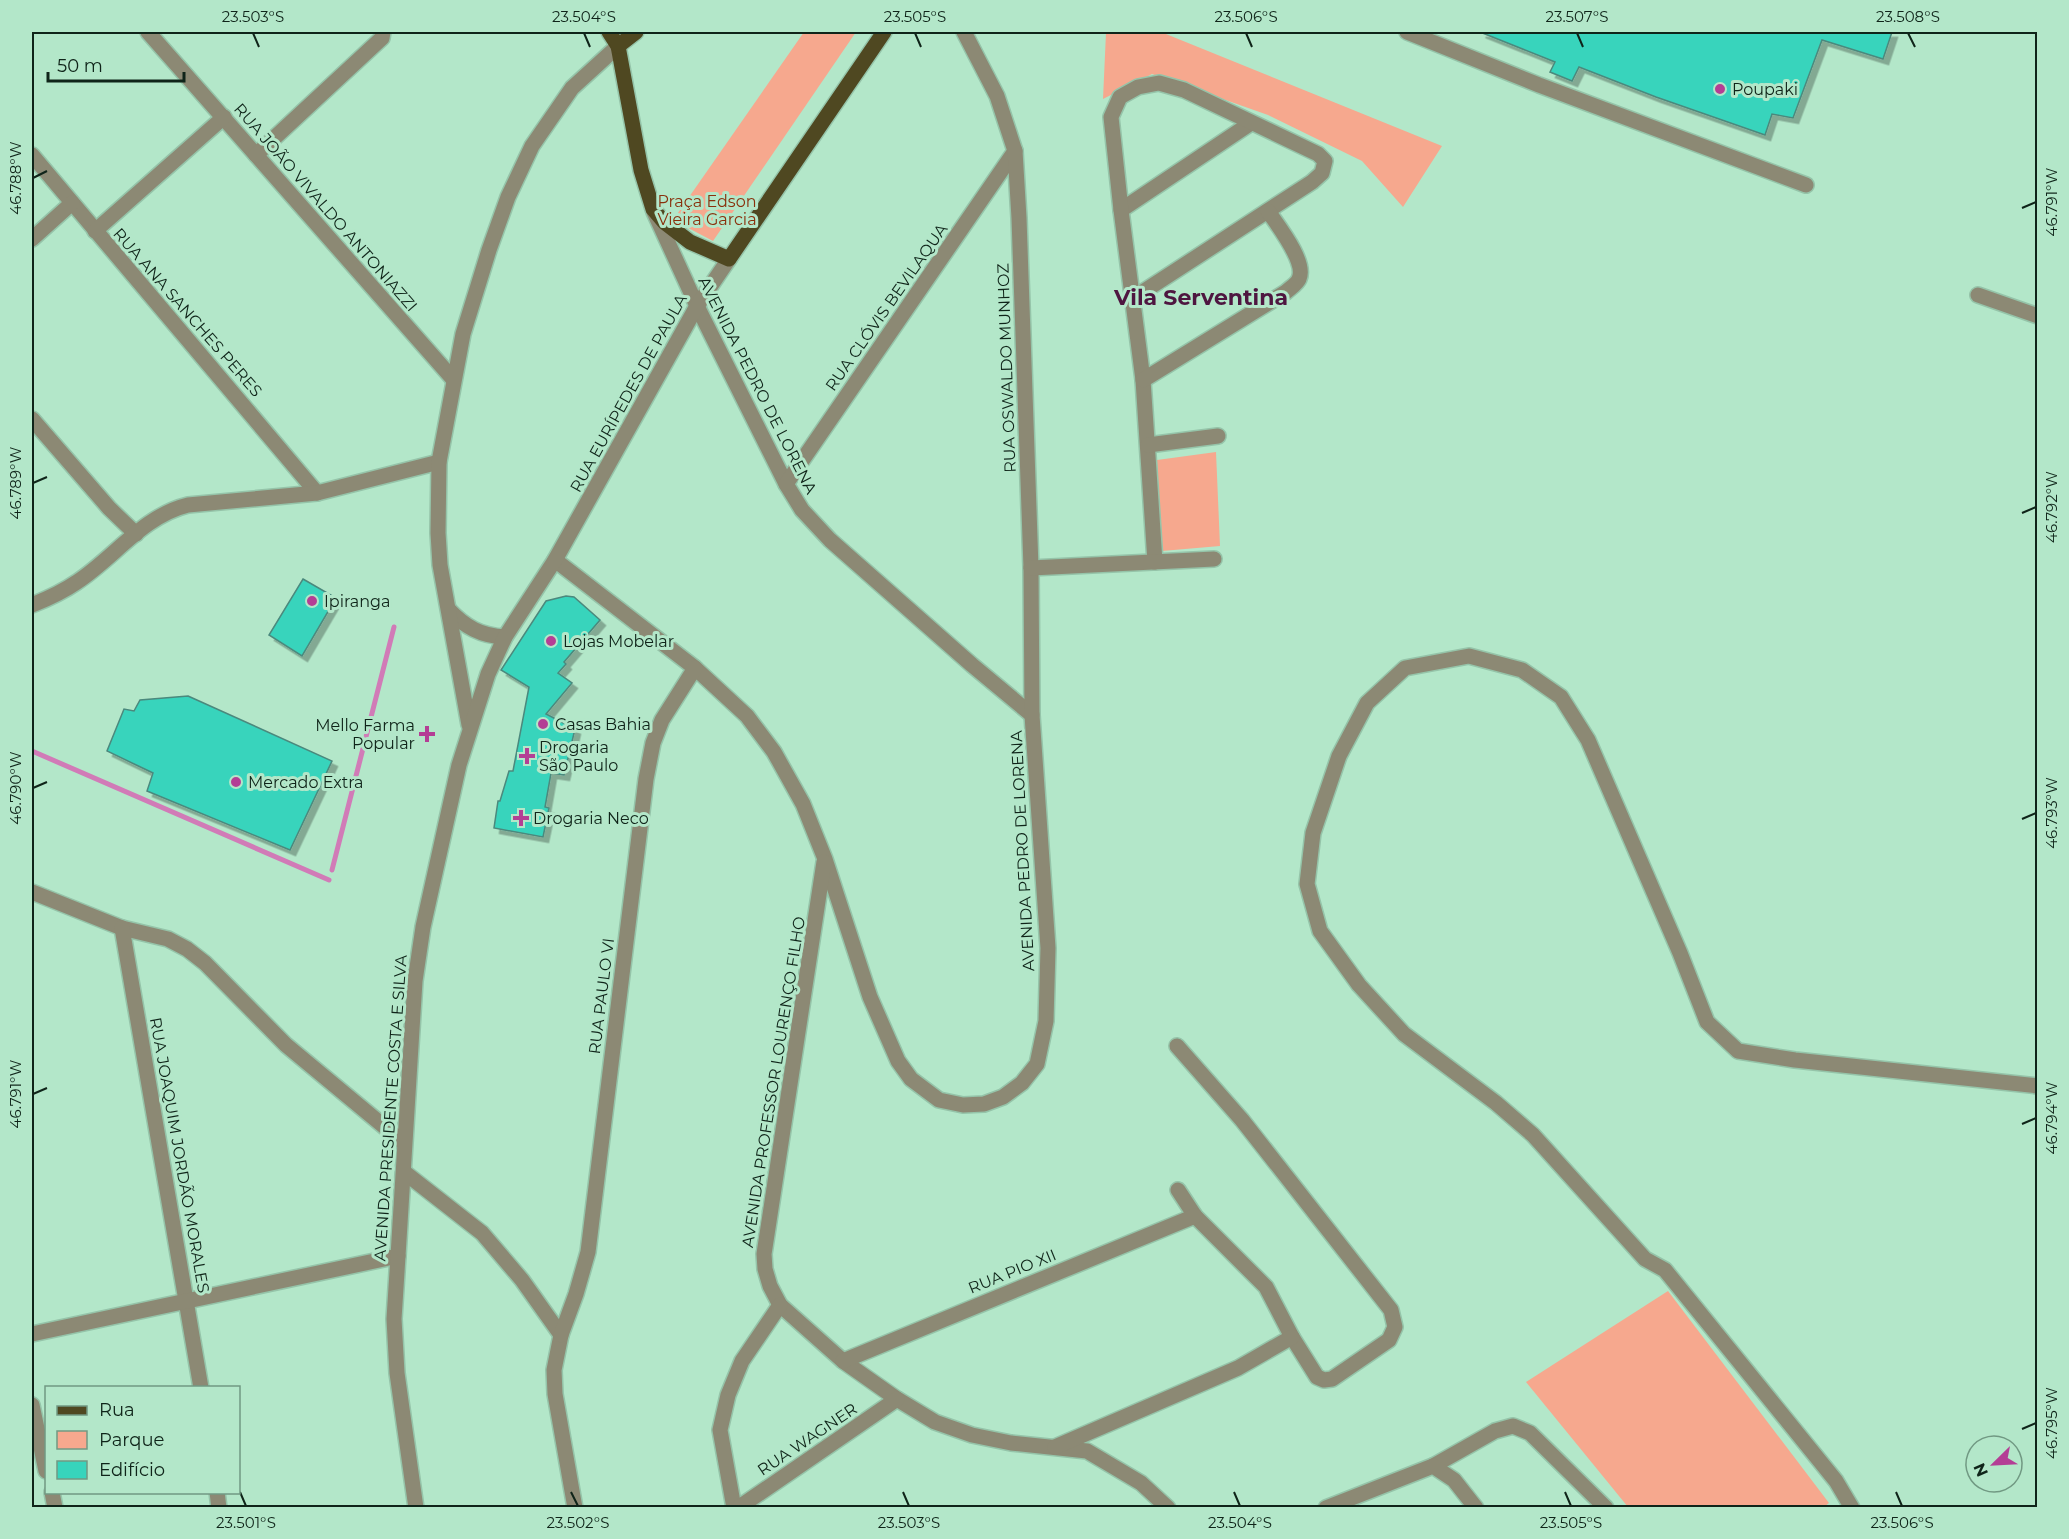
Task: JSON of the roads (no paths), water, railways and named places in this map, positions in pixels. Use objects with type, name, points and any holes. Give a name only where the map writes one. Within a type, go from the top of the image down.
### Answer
[{"type":"main road","points":[[609,32],[618,46],[636,32]]},
{"type":"main road","name":"RUA EURÍPEDES DE PAULA","points":[[729,259],[884,32]]},
{"type":"main road","name":"AVENIDA PEDRO DE LORENA","points":[[618,46],[640,170],[653,209],[664,222],[690,242],[729,259]]},
{"type":"street","name":"RUA JOÃO VIVALDO ANTONIAZZI","points":[[148,32],[453,379]]},
{"type":"street","points":[[256,155],[382,38],[383,32]]},
{"type":"street","name":"RUA OSWALDO MUNHOZ","points":[[964,32],[997,96],[1016,151],[1031,568],[1032,715]]},
{"type":"street","points":[[1407,32],[1539,85],[1806,184]]},
{"type":"street","name":"AVENIDA PRESIDENTE COSTA E SILVA","points":[[416,1508],[398,1373],[394,1319],[411,1032],[423,927],[459,765],[470,728],[440,565],[439,462],[463,334],[508,197],[532,146],[572,88],[618,46]]},
{"type":"street","points":[[1132,299],[1268,211],[1322,173],[1324,161],[1318,153],[1184,90],[1159,83],[1138,87],[1120,97],[1111,117],[1120,210],[1132,299],[1143,380],[1155,562]]},
{"type":"street","points":[[95,231],[224,117]]},
{"type":"street","points":[[1120,210],[1251,123]]},
{"type":"street","name":"RUA CLÓVIS BEVILAQUA","points":[[786,484],[1016,151]]},
{"type":"street","name":"RUA ANA SANCHES PERES","points":[[32,155],[317,493]]},
{"type":"street","points":[[32,239],[72,203]]},
{"type":"street","name":"AVENIDA PEDRO DE LORENA","points":[[653,209],[697,306],[786,484],[802,510],[830,540],[1032,715],[1048,948],[1046,1021],[1037,1064],[1022,1083],[1003,1097],[984,1104],[963,1106],[939,1100],[920,1087],[904,1070],[870,997],[825,859]]},
{"type":"street","points":[[1143,380],[1286,292],[1299,281],[1302,270],[1296,255],[1268,211]]},
{"type":"street","name":"RUA EURÍPEDES DE PAULA","points":[[470,728],[488,674],[505,638],[555,560],[697,306],[729,259]]},
{"type":"street","points":[[1978,295],[2037,316]]},
{"type":"street","points":[[32,419],[109,508],[136,534]]},
{"type":"street","points":[[1148,445],[1218,436]]},
{"type":"street","points":[[32,606],[77,582],[155,518],[172,509],[188,505],[317,493],[439,462]]},
{"type":"street","points":[[1031,568],[1214,559]]},
{"type":"street","points":[[555,560],[695,668],[747,716],[774,752],[803,804],[825,859]]},
{"type":"street","points":[[449,610],[461,622],[479,632],[505,638]]},
{"type":"street","points":[[1852,1508],[1836,1481],[1665,1269],[1645,1259],[1533,1135],[1496,1103],[1404,1034],[1359,985],[1320,931],[1307,884],[1313,833],[1340,756],[1367,703],[1405,668],[1469,656],[1522,670],[1561,697],[1588,740],[1680,953],[1707,1022],[1738,1051],[1795,1060],[2037,1086]]},
{"type":"street","name":"RUA PAULO VI","points":[[575,1508],[555,1394],[554,1370],[561,1335],[588,1252],[646,779],[653,743],[662,720],[695,668]]},
{"type":"street","name":"AVENIDA PROFESSOR LOURENÇO FILHO","points":[[825,859],[764,1254],[770,1286],[780,1305],[843,1361],[897,1400],[935,1422],[972,1435],[1011,1443],[1087,1451],[1141,1483],[1168,1508]]},
{"type":"street","points":[[32,892],[122,928],[168,939],[187,949],[205,963],[286,1045],[404,1143]]},
{"type":"street","name":"RUA JOAQUIM JORDÃO MORALES","points":[[122,928],[201,1386]]},
{"type":"street","points":[[1177,1046],[1242,1120],[1391,1310],[1395,1327],[1389,1340],[1332,1379],[1324,1380],[1317,1377],[1292,1337],[1266,1287],[1195,1216],[1178,1190]]},
{"type":"street","points":[[404,1172],[482,1233],[522,1280],[561,1335]]},
{"type":"street","name":"RUA PIO XII","points":[[843,1361],[1195,1216]]},
{"type":"street","points":[[32,1334],[398,1256]]},
{"type":"street","points":[[736,1508],[720,1430],[728,1395],[742,1361],[780,1305]]},
{"type":"street","points":[[1055,1447],[1238,1368],[1292,1337]]},
{"type":"street","name":"RUA WAGNER","points":[[736,1508],[897,1400]]},
{"type":"street","points":[[32,1405],[45,1466]]},
{"type":"street","points":[[1326,1508],[1433,1466],[1495,1431],[1513,1426],[1530,1433],[1606,1508]]},
{"type":"street","points":[[1433,1466],[1454,1480],[1476,1508]]},
{"type":"waterway","points":[[332,870],[394,627]]},
{"type":"waterway","points":[[32,751],[329,880]]},
{"type":"place","name":"Poupaki","points":[[1720,89]]},
{"type":"place","name":"Ipiranga","points":[[312,601]]},
{"type":"place","name":"Lojas Mobelar","points":[[551,641]]},
{"type":"place","name":"Casas Bahia","points":[[543,724]]},
{"type":"place","name":"Mello Farma Popular","points":[[427,734]]},
{"type":"place","name":"Drogaria São Paulo","points":[[527,756]]},
{"type":"place","name":"Mercado Extra","points":[[236,782]]},
{"type":"place","name":"Drogaria Neco","points":[[521,818]]},
{"type":"district","name":"Vila Serventina","points":[[1201,297]]},
{"type":"park label","name":"Praça Edson Vieira Garcia","points":[[707,210]]}]
